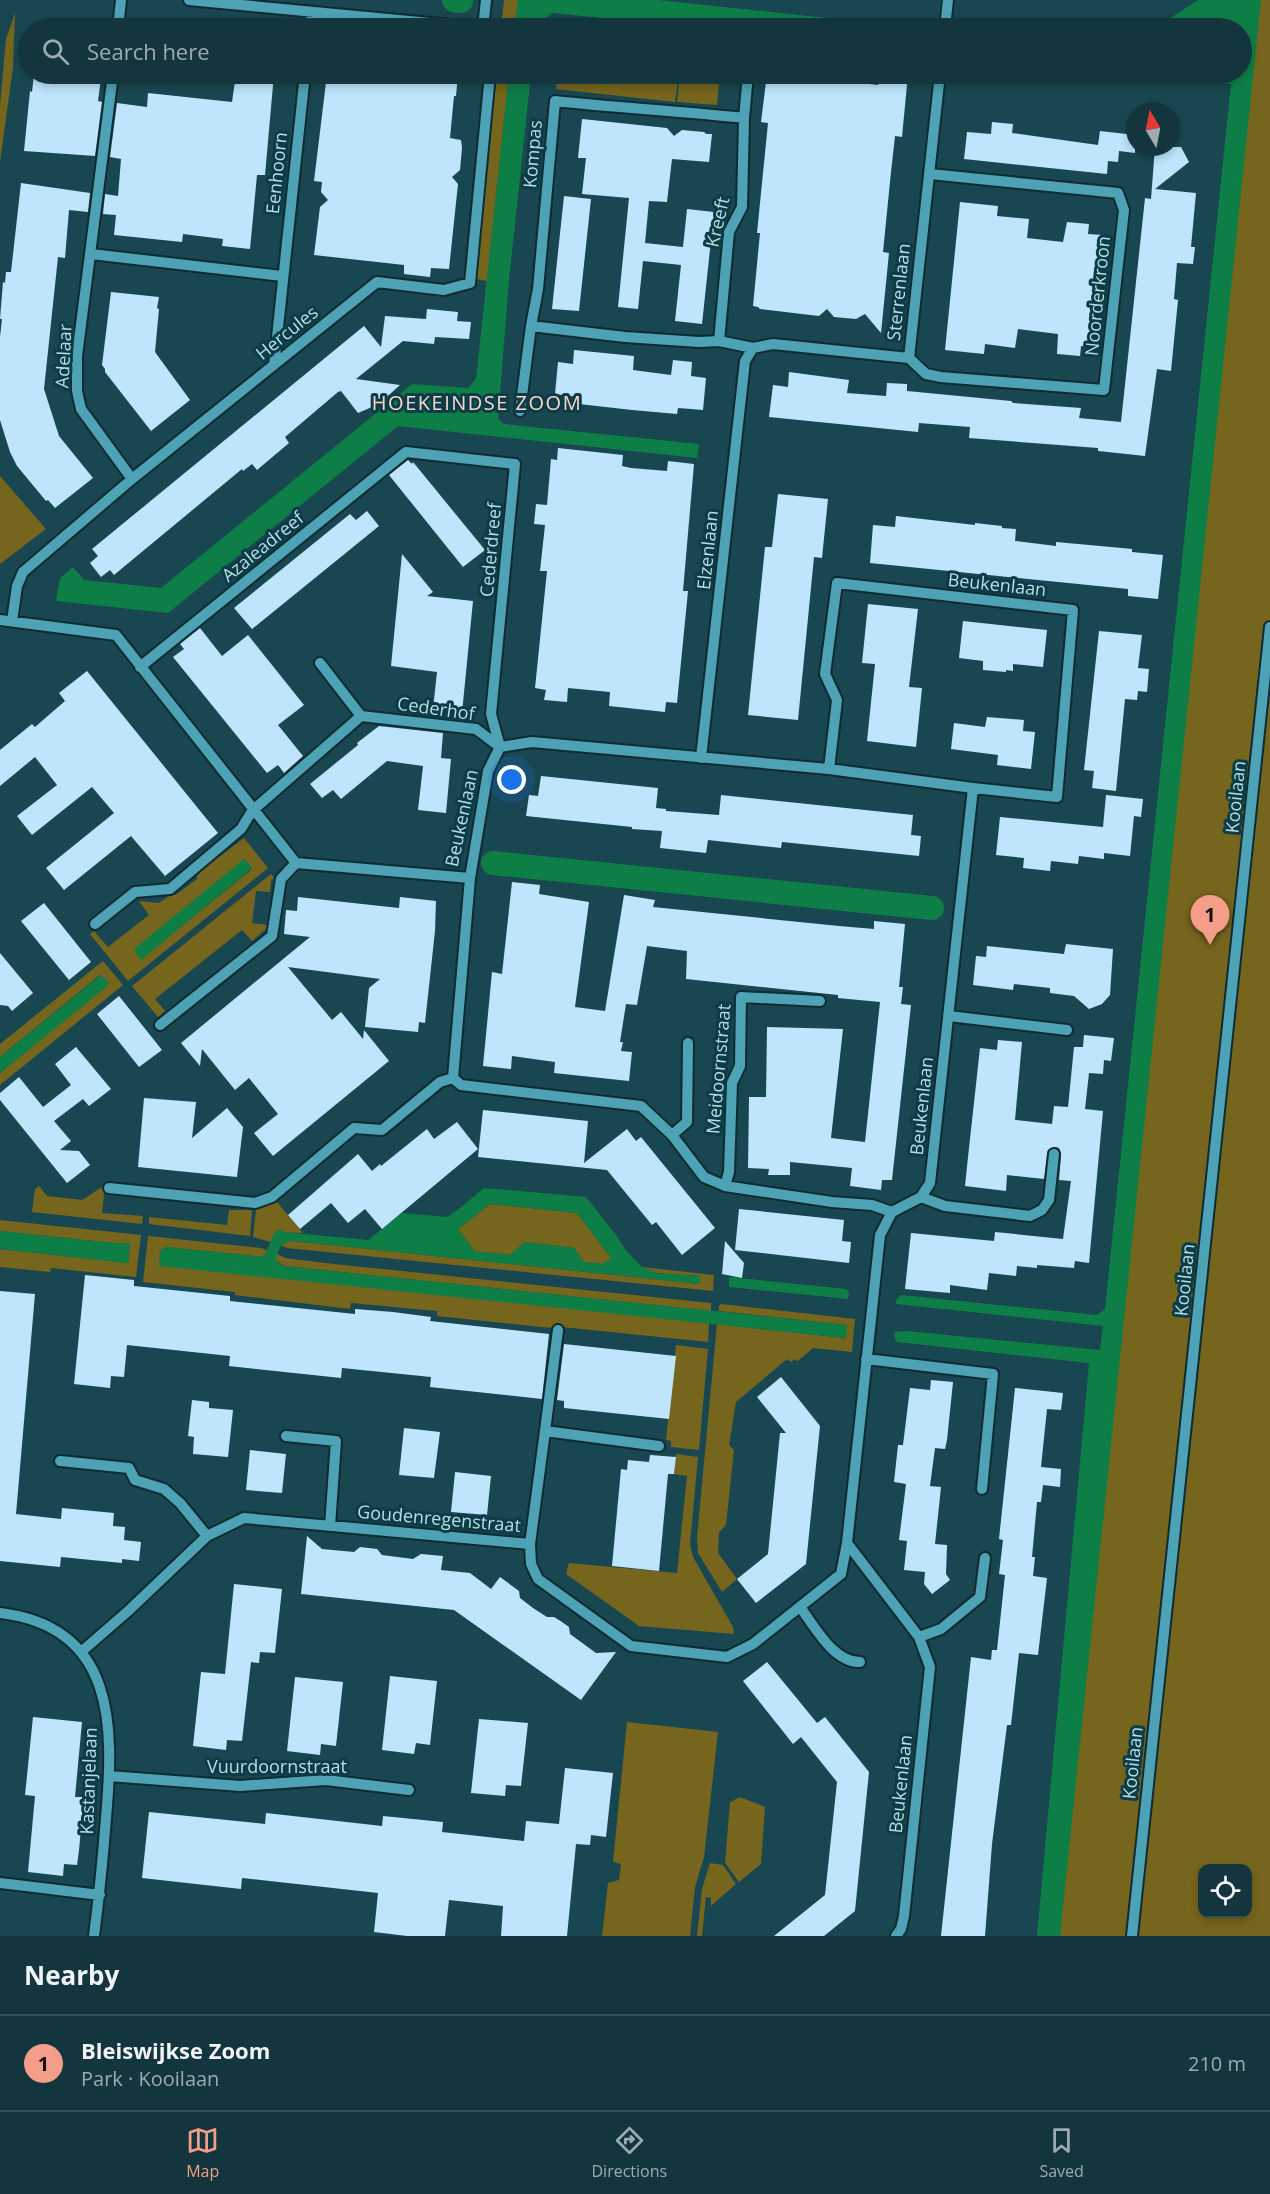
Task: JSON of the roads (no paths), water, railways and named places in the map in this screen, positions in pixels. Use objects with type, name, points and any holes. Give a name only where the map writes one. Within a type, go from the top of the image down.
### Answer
[{"type":"street","points":[[119,18],[121,0]]},
{"type":"street","points":[[189,0],[369,18]]},
{"type":"street","points":[[484,18],[486,0]]},
{"type":"street","points":[[946,18],[948,0]]},
{"type":"street","points":[[311,18],[312,13]]},
{"type":"street","name":"Adelaar","points":[[112,84],[77,356],[76,391],[81,409],[132,479]]},
{"type":"street","name":"Eenhoorn","points":[[274,365],[304,84]]},
{"type":"street","name":"Hercules","points":[[6,620],[23,572],[132,479],[377,282],[444,290],[470,283],[489,84]]},
{"type":"street","name":"Kreeft","points":[[719,341],[729,232],[742,207],[747,84]]},
{"type":"street","name":"Sterrenlaan","points":[[753,348],[773,344],[909,358],[939,84]]},
{"type":"street","name":"Kompas","points":[[520,411],[538,289],[555,101],[744,118]]},
{"type":"street","name":"Noorderkroon","points":[[909,358],[926,374],[941,377],[1104,390],[1124,210],[1118,193],[930,174]]},
{"type":"street","points":[[91,254],[282,276]]},
{"type":"street","points":[[531,326],[625,337],[699,342],[719,341],[753,348]]},
{"type":"street","name":"Elzenlaan","points":[[701,758],[745,361],[753,348]]},
{"type":"street","name":"Azaleadreef","points":[[140,667],[406,452]]},
{"type":"street","name":"Cederdreef","points":[[406,452],[515,464],[492,714],[500,747]]},
{"type":"street","name":"Beukenlaan","points":[[296,863],[470,878],[488,771],[500,747],[532,742],[829,769],[1057,797],[1073,610],[837,584],[825,674],[837,700],[829,769]]},
{"type":"street","points":[[6,620],[116,635],[252,811],[296,863],[281,879],[272,936],[160,1026]]},
{"type":"street","name":"Kooilaan","points":[[1132,1936],[1270,627]]},
{"type":"street","points":[[95,924],[135,892],[170,889],[241,828],[252,811],[362,716],[320,663]]},
{"type":"street","name":"Cederhof","points":[[362,716],[476,729],[500,747]]},
{"type":"street","name":"Beukenlaan","points":[[921,1197],[930,1184],[974,788]]},
{"type":"street","points":[[109,1188],[255,1203],[272,1197],[354,1128],[382,1130],[440,1082],[453,1078],[470,878]]},
{"type":"street","name":"Meidoornstraat","points":[[725,1186],[729,1173],[732,1083],[740,1066],[741,997],[820,1001]]},
{"type":"street","points":[[948,1017],[1067,1030]]},
{"type":"street","name":"Meidoornstraat","points":[[672,1135],[687,1122],[688,1043]]},
{"type":"street","name":"Meidoornstraat","points":[[453,1078],[461,1085],[641,1106],[672,1135],[704,1177],[725,1186],[832,1202],[872,1205],[892,1212]]},
{"type":"street","points":[[847,1543],[880,1235],[892,1212],[921,1197],[945,1206],[1030,1216],[1042,1210],[1049,1200],[1054,1154]]},
{"type":"street","points":[[530,1544],[558,1330]]},
{"type":"street","points":[[866,1359],[993,1374],[982,1489]]},
{"type":"street","points":[[545,1431],[659,1446]]},
{"type":"street","points":[[286,1436],[336,1441],[330,1526]]},
{"type":"street","points":[[60,1461],[129,1468],[135,1480],[164,1489],[180,1503],[207,1536]]},
{"type":"street","name":"Goudenregenstraat","points":[[81,1652],[207,1536],[244,1518],[530,1544],[531,1564],[538,1579],[631,1646],[727,1657],[753,1644],[840,1574],[847,1543]]},
{"type":"street","name":"Beukenlaan","points":[[847,1543],[919,1637],[930,1667],[904,1916],[901,1929],[896,1936]]},
{"type":"street","points":[[919,1637],[941,1629],[980,1597],[985,1558]]},
{"type":"street","points":[[800,1607],[838,1656],[851,1662],[860,1662]]},
{"type":"street","name":"Kastanjelaan","points":[[0,1613],[47,1624],[66,1637],[81,1652],[97,1679],[105,1702],[109,1733],[110,1776],[94,1936]]},
{"type":"street","name":"Vuurdoornstraat","points":[[110,1776],[240,1786],[326,1780],[409,1790]]},
{"type":"street","points":[[0,1883],[100,1894]]},
{"type":"waterway","points":[[454,0],[461,1]]},
{"type":"waterway","points":[[493,863],[932,908]]},
{"type":"place","name":"Bleiswijkse Zoom","points":[[1210,945]]},
{"type":"district","name":"HOEKEINDSE ZOOM","points":[[477,403]]}]
